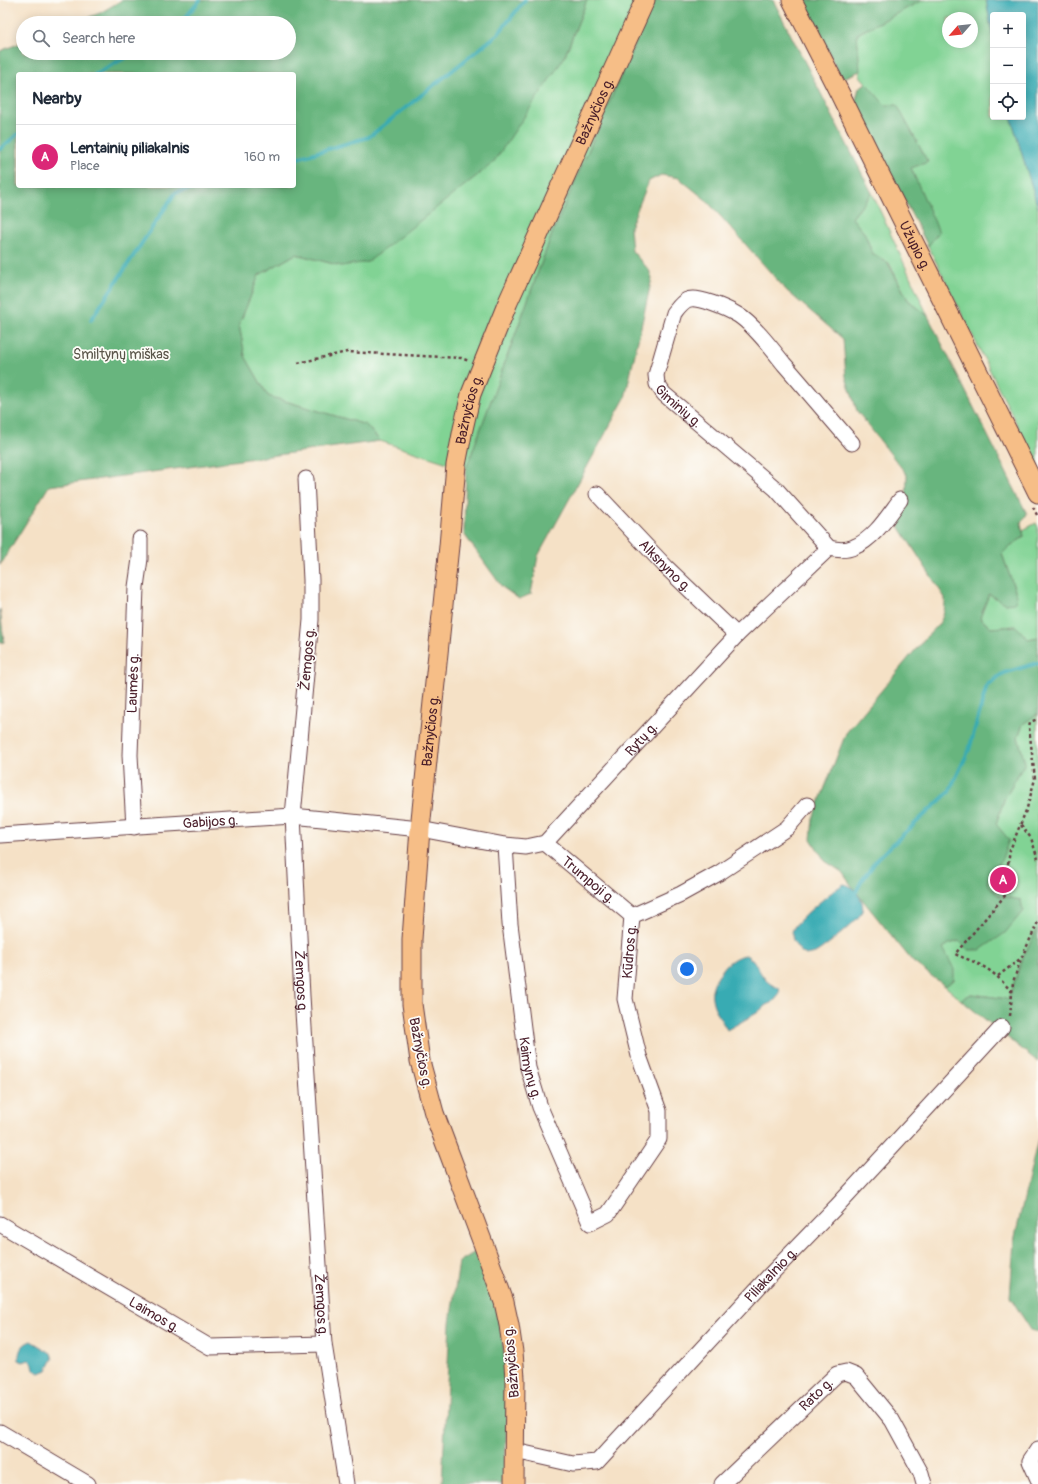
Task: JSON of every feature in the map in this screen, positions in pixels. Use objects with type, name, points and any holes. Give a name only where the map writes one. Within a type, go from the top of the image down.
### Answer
[{"type":"main road","name":"Bažnyčios g.","points":[[514,1484],[515,1378],[513,1352],[504,1302],[434,1112],[420,1061],[412,1004],[412,939],[420,829],[456,465],[471,394],[508,302],[645,0]]},
{"type":"main road","name":"Užupio g.","points":[[792,0],[1038,493]]},
{"type":"street","name":"Giminių g.","points":[[829,548],[776,489],[664,394],[658,384],[656,375],[674,313],[680,304],[695,298],[710,302],[738,315],[772,350],[852,443]]},
{"type":"street","name":"Žemgos g.","points":[[306,479],[311,580],[311,620],[293,816],[302,996],[324,1344],[346,1484]]},
{"type":"street","name":"Alksnyno g.","points":[[597,494],[667,568],[737,635]]},
{"type":"street","points":[[829,548],[845,550],[864,541],[879,526],[900,500]]},
{"type":"street","name":"Laumės g.","points":[[134,827],[130,755],[136,587],[140,559],[140,539]]},
{"type":"street","name":"Rytų g.","points":[[545,843],[737,635],[829,548]]},
{"type":"street","name":"Kūdros g.","points":[[631,1183],[659,1139],[659,1111],[640,1056],[625,999],[632,916],[681,894],[719,873],[787,828],[807,805]]},
{"type":"street","name":"Gabijos g.","points":[[0,835],[293,816],[420,829]]},
{"type":"street","points":[[420,829],[505,845],[526,847],[545,843]]},
{"type":"street","name":"Trumpoji g.","points":[[545,843],[632,916]]},
{"type":"street","name":"Kaimynų g.","points":[[505,845],[510,924],[528,1068],[540,1107],[590,1223],[608,1214],[631,1183]]},
{"type":"street","name":"Piliakalnio g.","points":[[515,1451],[572,1464],[597,1462],[1002,1027]]},
{"type":"street","name":"Laimos g.","points":[[0,1224],[210,1346],[324,1344]]},
{"type":"street","name":"Rato g.","points":[[722,1484],[837,1374],[846,1372],[856,1376],[892,1420],[921,1474],[924,1484]]},
{"type":"street","points":[[0,1432],[88,1484]]},
{"type":"street","points":[[1038,1449],[1030,1461],[1038,1479]]},
{"type":"path","points":[[298,363],[347,352],[460,358],[483,366]]},
{"type":"path","points":[[1012,992],[998,976],[978,964],[955,954],[1008,892],[1012,880],[1008,864],[1010,850],[1021,825],[1035,779],[1029,727],[1030,722],[1038,719]]},
{"type":"path","points":[[1021,825],[1031,838],[1038,859]]},
{"type":"path","points":[[1002,1027],[1010,1017],[1013,982],[1021,959],[1038,922]]},
{"type":"path","points":[[998,976],[1021,959]]},
{"type":"green space","name":"Smiltynų miškas","points":[[122,0],[587,0],[564,58],[493,163],[368,262],[341,266],[296,254],[259,275],[239,325],[245,356],[268,396],[366,425],[380,441],[49,486],[0,565],[0,51],[16,45],[16,60],[296,60],[296,16],[92,16]]},
{"type":"green space","points":[[587,0],[654,0],[552,234],[466,469],[380,441],[366,425],[268,396],[245,356],[239,325],[259,275],[296,254],[341,266],[564,58]]},
{"type":"green space","points":[[654,0],[773,0],[872,193],[852,218],[865,234],[872,253],[888,263],[908,300],[928,316],[1027,514],[1021,523],[1024,537],[1010,546],[1002,554],[1017,596],[1015,603],[1006,604],[989,594],[980,618],[991,628],[1016,626],[1028,639],[1038,637],[1038,716],[1037,714],[1023,724],[1018,737],[1025,763],[1005,797],[996,824],[1009,840],[1001,861],[991,873],[987,883],[999,896],[1021,900],[1023,911],[1005,933],[980,950],[968,950],[959,941],[949,944],[943,948],[954,969],[954,980],[945,986],[913,962],[856,892],[842,872],[825,861],[811,839],[813,818],[846,733],[926,637],[939,624],[943,615],[945,598],[895,520],[906,501],[907,475],[857,411],[846,377],[843,339],[787,291],[706,200],[679,178],[661,175],[649,181],[630,227],[632,251],[649,270],[652,278],[625,398],[538,556],[531,594],[519,599],[502,587],[464,534],[466,469],[552,234]]},
{"type":"green space","points":[[804,0],[923,0],[857,34],[860,71],[841,79]]},
{"type":"green space","points":[[923,0],[986,0],[990,22],[990,120],[1012,120],[1038,208],[1038,467],[928,246],[855,104],[859,88],[866,83],[860,76],[857,34]]},
{"type":"green space","points":[[866,83],[885,105],[897,105],[928,162],[911,168],[939,232],[928,246],[855,104],[859,88]]},
{"type":"green space","points":[[872,193],[928,316],[908,300],[889,263],[872,253],[865,234],[852,218]]},
{"type":"green space","points":[[1036,523],[1038,527],[1038,637],[1028,639],[1015,626],[991,628],[980,618],[989,594],[1006,604],[1017,596],[1002,554],[1010,546],[1024,537],[1023,530]]},
{"type":"green space","points":[[0,609],[4,642],[0,643]]},
{"type":"green space","points":[[1037,714],[1038,928],[1025,953],[1008,999],[971,994],[961,1000],[945,986],[954,980],[943,948],[949,944],[960,941],[1021,900],[999,896],[987,883],[991,873],[1001,861],[996,824],[1005,797],[1025,763],[1018,737],[1023,724]]},
{"type":"green space","points":[[1038,928],[1038,1062],[961,1000],[971,994],[1008,999],[1025,953]]},
{"type":"green space","points":[[1038,1139],[1038,1332],[1031,1330],[1010,1297],[1014,1241]]},
{"type":"green space","points":[[475,1252],[495,1304],[503,1348],[506,1393],[505,1484],[442,1484],[450,1323],[459,1262]]},
{"type":"water","points":[[986,0],[1038,0],[1038,208],[1012,120],[1026,120],[1026,12],[990,12],[990,22]]},
{"type":"water","points":[[844,884],[852,888],[862,901],[862,912],[848,927],[825,946],[815,953],[806,955],[800,951],[793,941],[793,929],[816,905]]},
{"type":"water","points":[[746,955],[755,963],[767,981],[779,988],[780,994],[773,1002],[766,1005],[757,1013],[727,1030],[712,1000],[713,985],[723,969],[733,959]]},
{"type":"water","points":[[31,1341],[51,1353],[53,1359],[47,1370],[40,1373],[34,1370],[33,1364],[29,1360],[23,1362],[19,1360],[21,1348]]},
{"type":"waterway","points":[[187,16],[200,0]]},
{"type":"waterway","points":[[296,158],[369,137],[498,34],[525,0]]},
{"type":"waterway","points":[[99,72],[121,60]]},
{"type":"waterway","points":[[0,149],[16,136]]},
{"type":"waterway","points":[[91,320],[175,193],[193,188]]},
{"type":"waterway","points":[[856,892],[861,882],[878,858],[949,792],[969,750],[987,685],[1004,673],[1038,663]]},
{"type":"place","name":"Lentainių piliakalnis","points":[[1003,880]]}]
